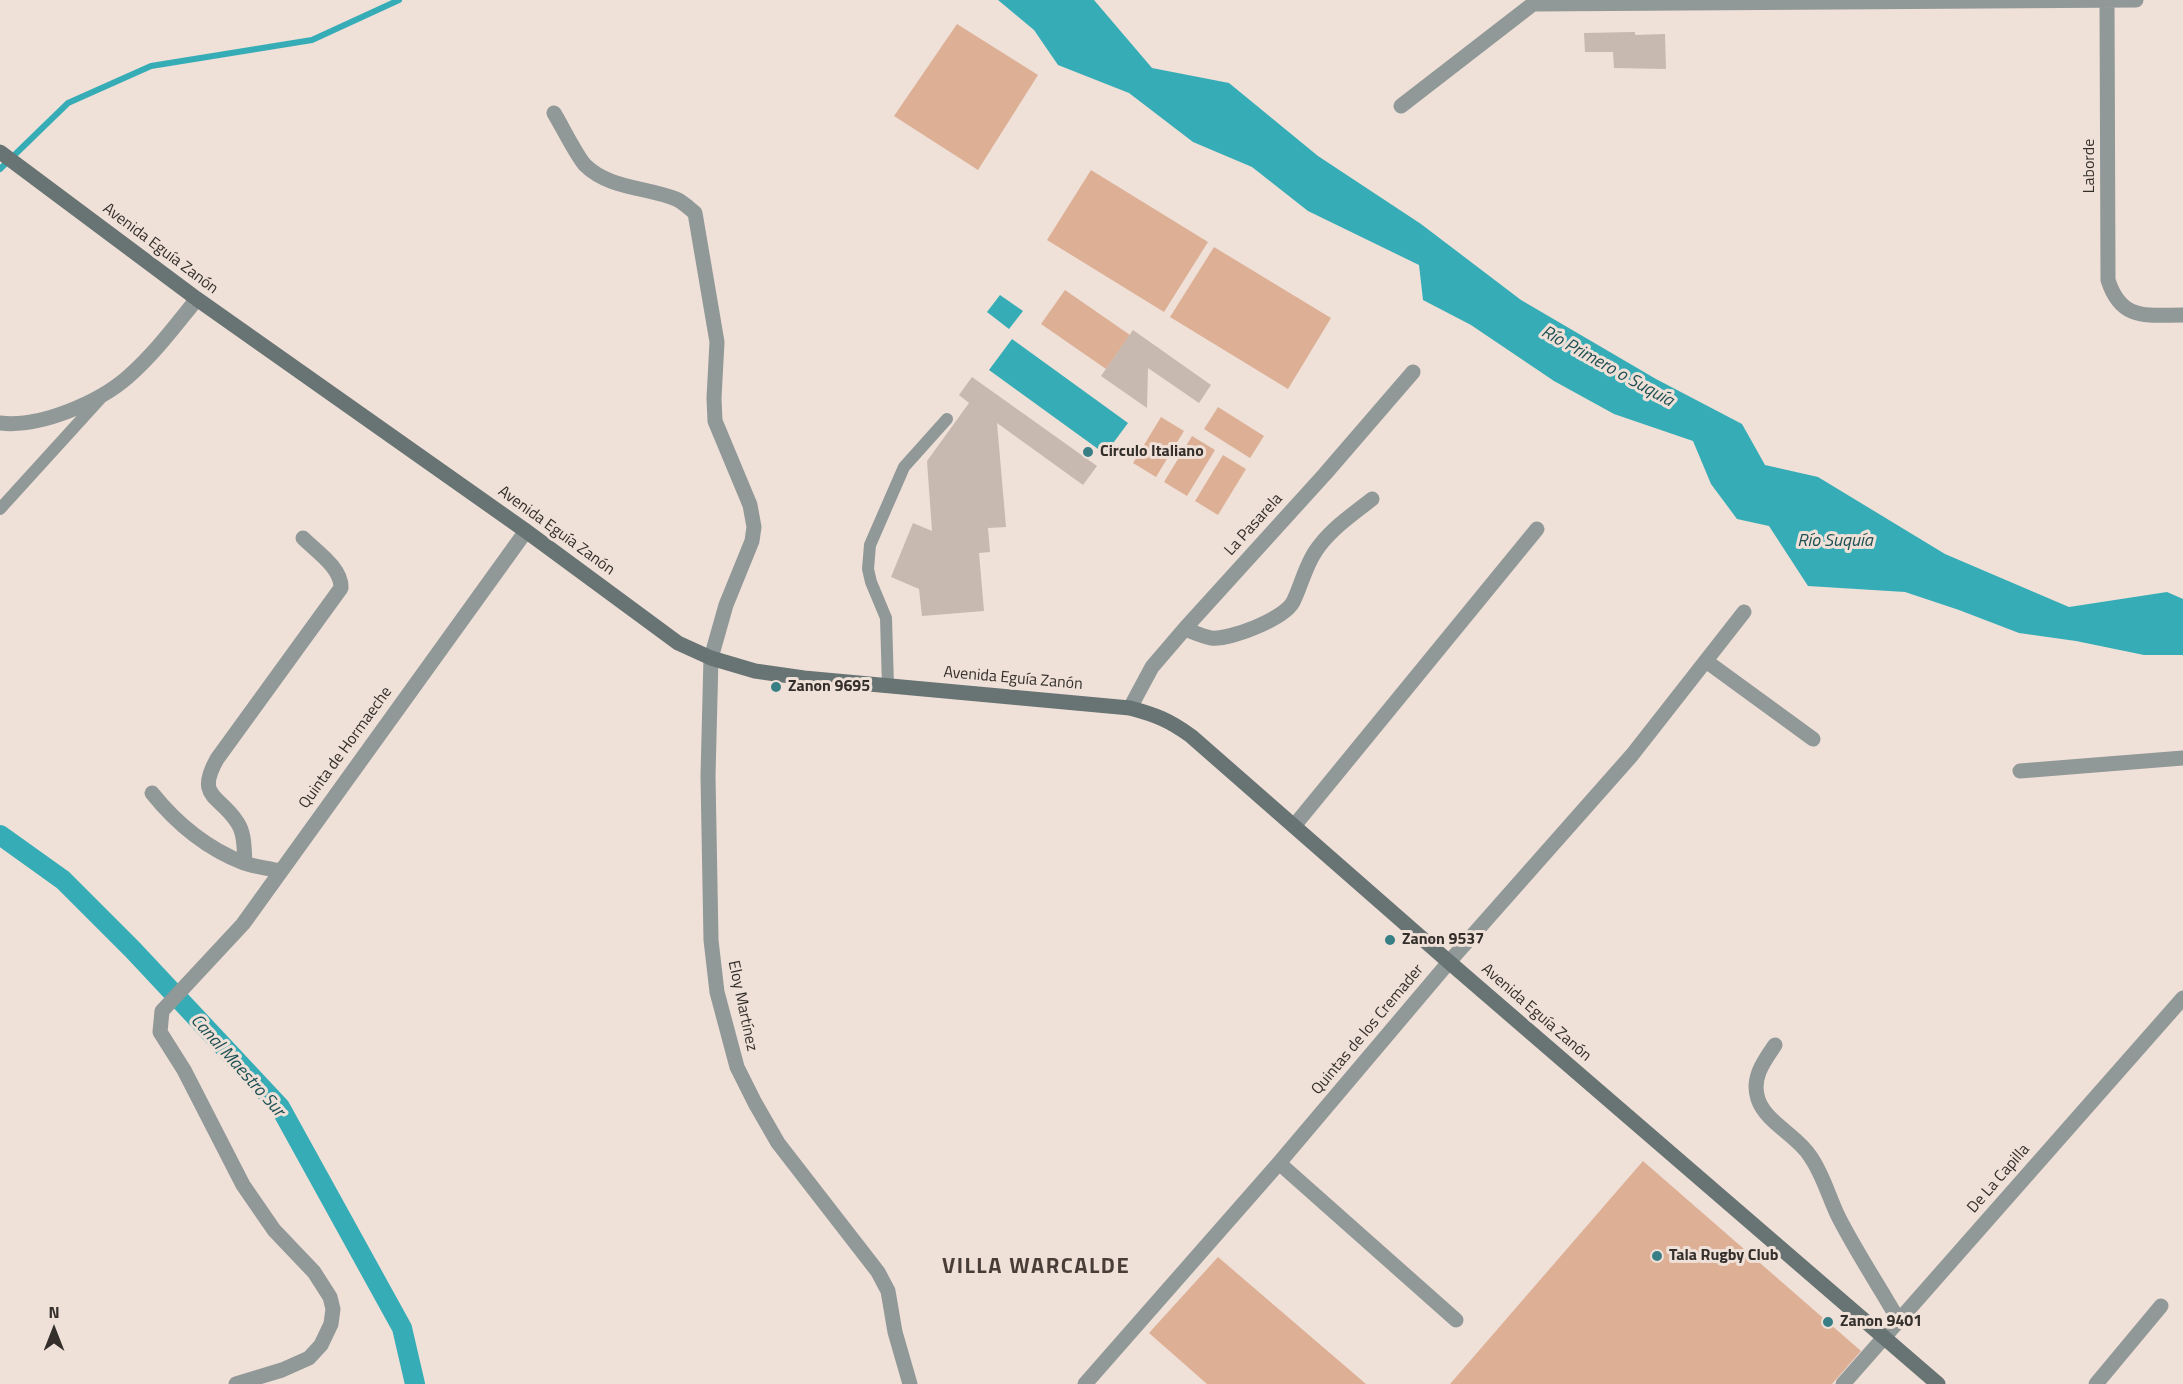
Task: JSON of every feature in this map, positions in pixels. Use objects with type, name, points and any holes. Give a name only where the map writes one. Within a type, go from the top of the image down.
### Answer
[{"type":"main road","name":"Avenida Eguía Zanón","points":[[0,153],[197,299],[526,531],[678,643],[711,658],[754,671],[804,678],[1130,708],[1160,716],[1191,736],[1938,1384]]},
{"type":"street","name":"Laborde","points":[[2107,0],[2108,280],[2119,303],[2129,312],[2141,315],[2183,315]]},
{"type":"street","points":[[1401,106],[1535,2],[2136,0]]},
{"type":"street","name":"Eloy Martínez","points":[[554,113],[585,165],[604,177],[627,187],[679,200],[695,213],[717,342],[715,421],[750,505],[754,527],[752,541],[726,604],[711,658],[708,776],[711,940],[717,992],[737,1067],[778,1143],[878,1272],[888,1291],[895,1332],[910,1384]]},
{"type":"street","points":[[0,423],[30,422],[59,414],[106,392],[128,378],[160,345],[197,299]]},
{"type":"street","name":"La Pasarela","points":[[1130,708],[1152,667],[1413,372]]},
{"type":"street","points":[[1185,629],[1210,638],[1228,638],[1243,633],[1281,613],[1292,604],[1316,550],[1336,527],[1372,499]]},
{"type":"street","points":[[1294,826],[1537,529]]},
{"type":"street","name":"Quinta de Hormaeche","points":[[236,1384],[282,1370],[309,1358],[321,1345],[331,1324],[332,1303],[314,1272],[274,1230],[243,1185],[184,1070],[160,1032],[161,1015],[243,924],[526,531]]},
{"type":"street","points":[[245,863],[242,833],[237,821],[213,798],[207,784],[210,771],[217,759],[340,588],[341,580],[336,571],[303,538]]},
{"type":"street","name":"Quintas de los Cremader","points":[[1085,1384],[1279,1163],[1449,962],[1632,755],[1744,612]]},
{"type":"street","points":[[1706,661],[1813,739]]},
{"type":"street","points":[[2020,771],[2183,758]]},
{"type":"street","points":[[152,794],[170,815],[218,852],[245,863],[280,871]]},
{"type":"street","name":"De La Capilla","points":[[1844,1384],[2183,998]]},
{"type":"street","points":[[1775,1045],[1758,1075],[1756,1090],[1759,1102],[1770,1116],[1804,1146],[1812,1158],[1839,1217],[1899,1321]]},
{"type":"street","points":[[1279,1163],[1456,1320]]},
{"type":"street","points":[[2096,1384],[2161,1306]]},
{"type":"lane","points":[[0,509],[106,392]]},
{"type":"lane","points":[[888,686],[886,618],[868,569],[870,544],[904,467],[947,419]]},
{"type":"shaded area","points":[[957,24],[1038,75],[978,170],[894,116]]},
{"type":"shaded area","points":[[1091,170],[1208,242],[1164,312],[1047,240]]},
{"type":"shaded area","points":[[1214,247],[1331,318],[1288,389],[1170,317]]},
{"type":"shaded area","points":[[1065,290],[1130,335],[1106,369],[1041,324]]},
{"type":"shaded area","points":[[1218,407],[1264,436],[1250,458],[1204,429]]},
{"type":"shaded area","points":[[1161,417],[1184,431],[1156,477],[1133,463]]},
{"type":"shaded area","points":[[1192,436],[1215,450],[1187,496],[1164,482]]},
{"type":"shaded area","points":[[1223,455],[1246,469],[1218,515],[1195,501]]},
{"type":"shaded area","name":"Tala Rugby Club","points":[[1643,1161],[1861,1351],[1832,1384],[1450,1384]]},
{"type":"shaded area","points":[[1218,1257],[1366,1384],[1207,1384],[1149,1333]]},
{"type":"water","name":"Río Suquía","points":[[998,0],[1094,0],[1152,68],[1229,83],[1318,156],[1421,224],[1521,300],[1656,379],[1742,424],[1765,465],[1818,477],[1945,554],[2069,607],[2167,592],[2183,599],[2183,655],[2144,655],[2076,641],[2019,633],[1905,592],[1808,586],[1769,526],[1737,519],[1711,484],[1693,441],[1614,414],[1554,381],[1471,325],[1423,300],[1419,265],[1308,211],[1252,167],[1193,142],[1129,93],[1058,65],[1034,30]]},
{"type":"water","points":[[1000,295],[1023,311],[1009,329],[987,312]]},
{"type":"water","points":[[1012,339],[1128,423],[1105,454],[989,370]]},
{"type":"building","points":[[1635,32],[1635,35],[1665,34],[1666,69],[1614,68],[1613,52],[1585,52],[1584,33]]},
{"type":"building","points":[[1133,330],[1211,385],[1199,403],[1148,368],[1147,408],[1101,376]]},
{"type":"building","points":[[972,377],[1097,466],[1083,485],[997,423],[1006,527],[988,528],[990,552],[979,553],[984,611],[922,616],[919,589],[891,577],[913,523],[932,531],[927,461],[969,403],[959,395]]},
{"type":"waterway","points":[[0,169],[68,103],[151,66],[312,40],[399,0]]},
{"type":"waterway","name":"Canal Maestro Sur","points":[[0,835],[63,880],[133,950],[280,1107],[402,1328],[415,1384]]},
{"type":"place","name":"Circulo Italiano","points":[[1088,452]]},
{"type":"place","name":"Zanon 9695","points":[[776,687]]},
{"type":"place","name":"Zanon 9537","points":[[1390,940]]},
{"type":"place","name":"Tala Rugby Club","points":[[1657,1256]]},
{"type":"place","name":"Zanon 9401","points":[[1828,1322]]},
{"type":"district","name":"VILLA WARCALDE","points":[[1036,1268]]},
{"type":"water label","name":"Río Primero o Suquía","points":[[1607,367]]}]
